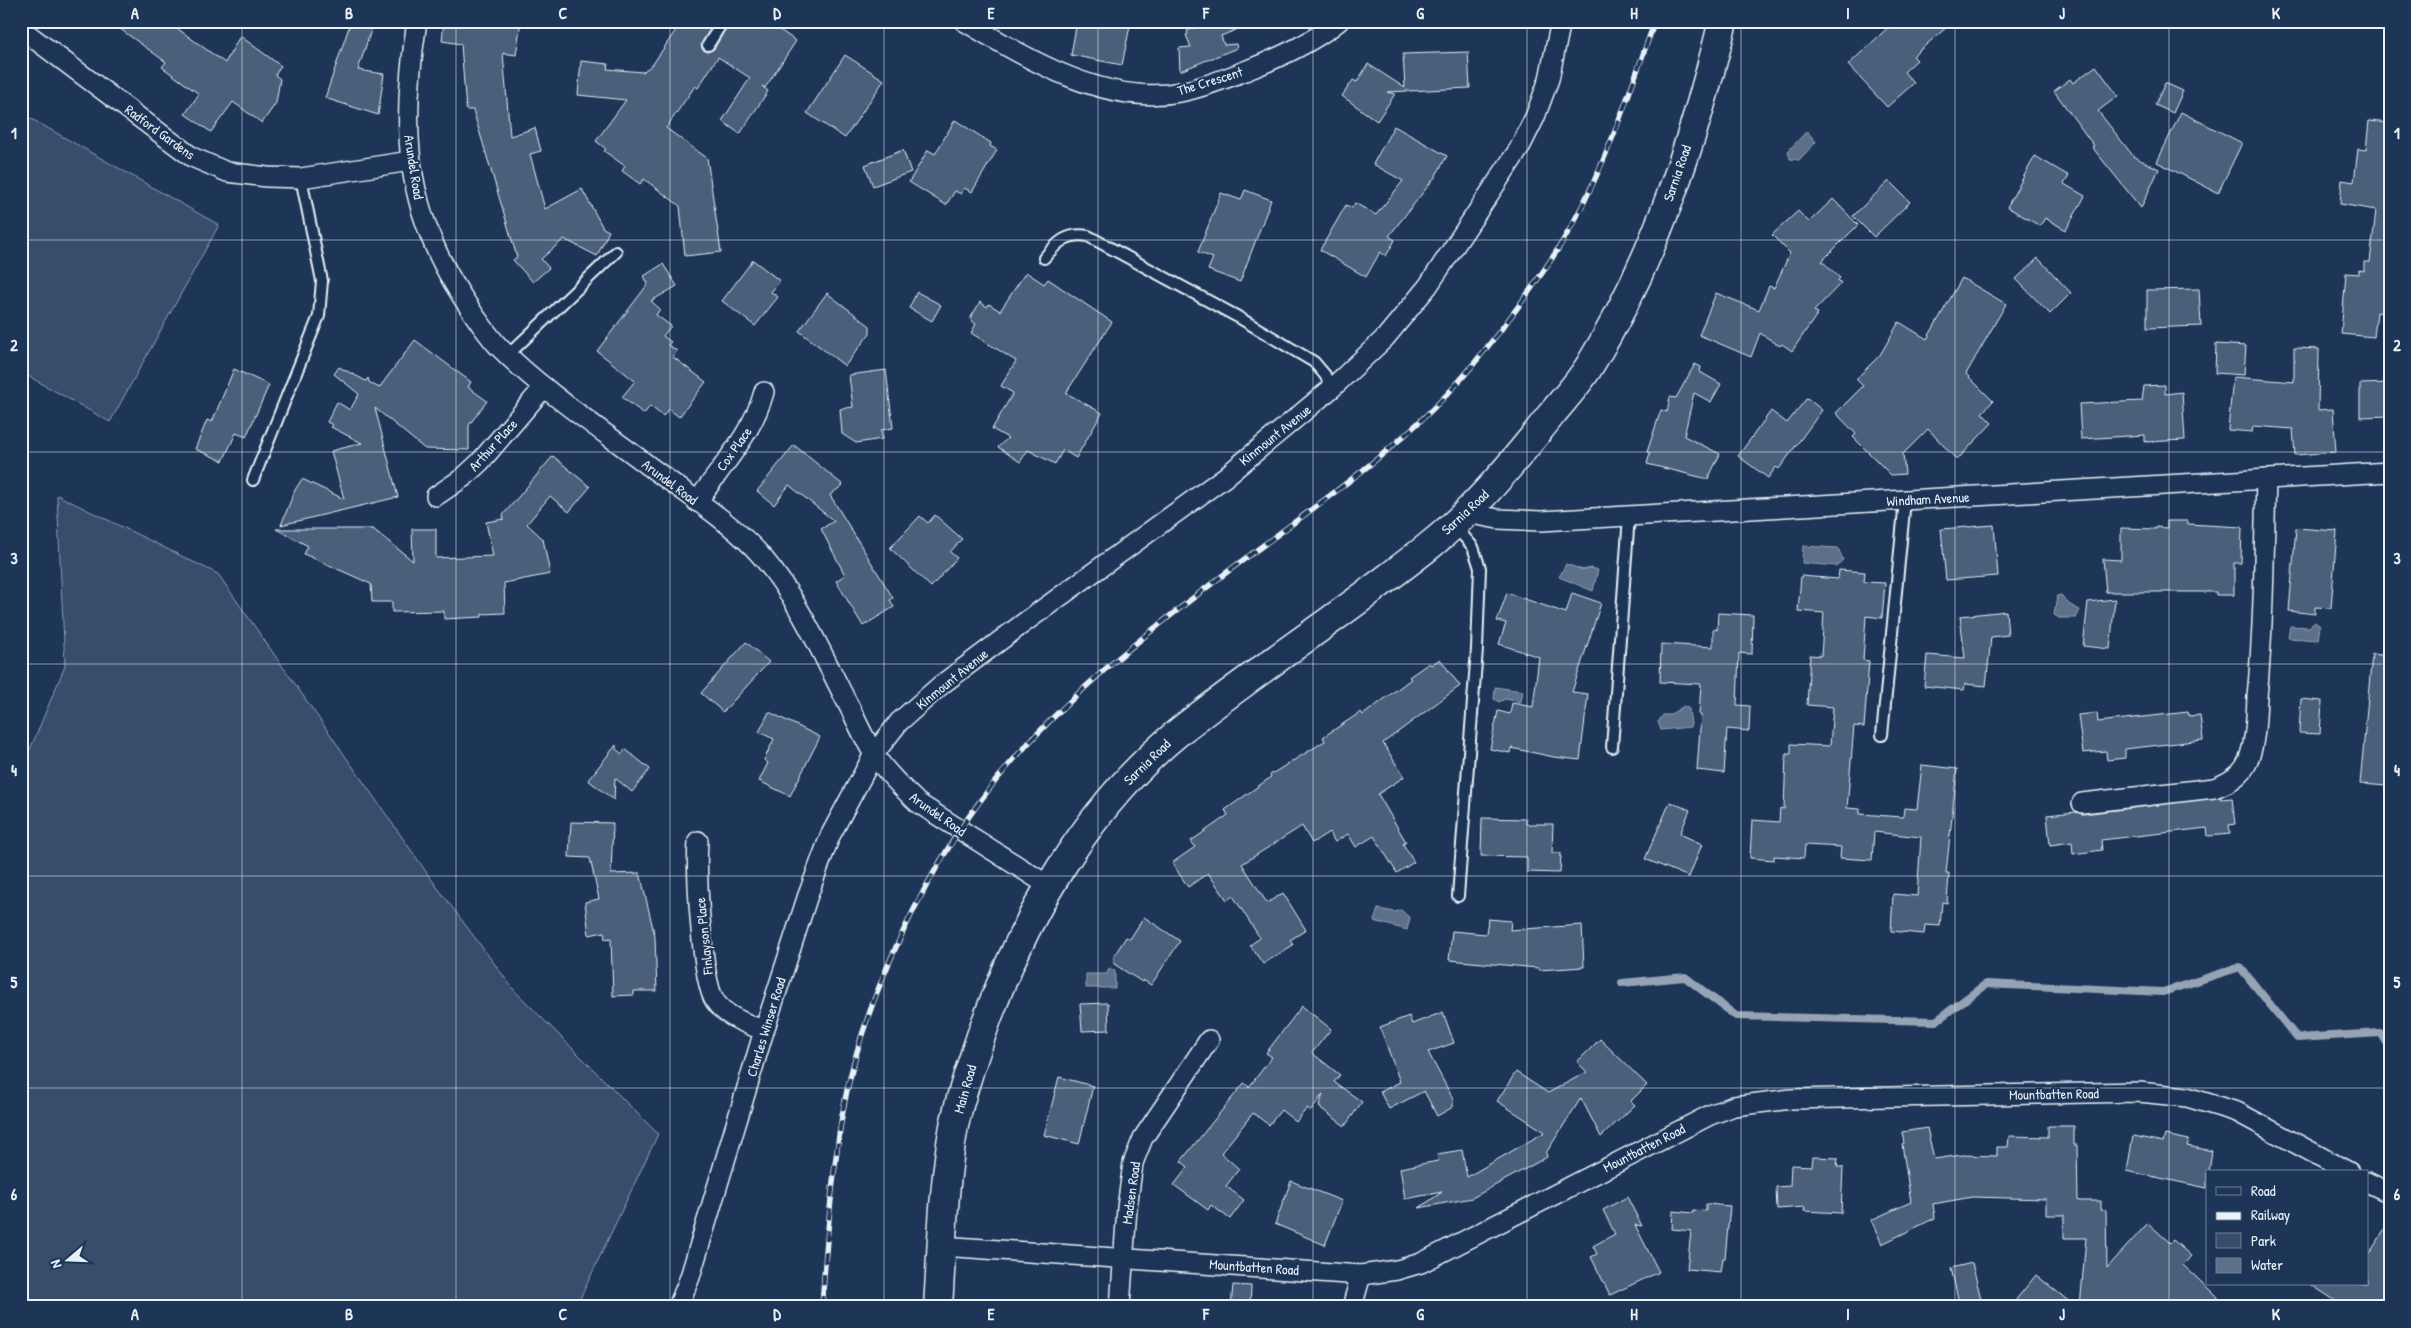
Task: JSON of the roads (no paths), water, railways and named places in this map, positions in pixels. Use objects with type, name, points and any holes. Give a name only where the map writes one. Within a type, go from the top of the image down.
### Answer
[{"type":"main road","name":"Sarnia Road","points":[[1049,886],[1101,812],[1141,765],[1181,731],[1398,570],[1460,519],[1511,465],[1589,368],[1647,260],[1683,158],[1723,21]]},
{"type":"main road","name":"Main Road","points":[[938,1307],[948,1170],[954,1125],[967,1077],[996,994],[1013,955],[1049,886]]},
{"type":"street","name":"Arundel Road","points":[[417,21],[410,67],[407,120],[410,162],[428,230],[444,268],[470,308],[498,346],[544,387],[745,540],[776,575],[792,599],[874,754],[902,788],[918,803],[1049,886]]},
{"type":"street","name":"The Crescent","points":[[964,21],[1028,59],[1089,84],[1141,95],[1180,92],[1269,62],[1307,43],[1339,21]]},
{"type":"street","name":"Kinmount Avenue","points":[[874,754],[899,722],[941,686],[1025,622],[1225,477],[1332,388],[1385,338],[1428,286],[1519,149],[1535,117],[1549,79],[1561,21]]},
{"type":"street","name":"Radford Gardens","points":[[21,29],[192,157],[227,172],[267,177],[301,178],[410,162]]},
{"type":"street","name":"Arthur Place","points":[[436,496],[464,477],[480,462],[544,387]]},
{"type":"street","name":"Cox Place","points":[[697,502],[750,427],[759,409],[764,392]]},
{"type":"street","name":"Windham Avenue","points":[[1460,519],[1541,521],[2390,472]]},
{"type":"street","points":[[2082,803],[2214,788],[2227,784],[2248,763],[2253,748],[2260,675],[2266,479]]},
{"type":"street","name":"Charles Winser Road","points":[[678,1307],[690,1277],[764,1031],[830,836],[874,754]]},
{"type":"street","name":"Finlayson Place","points":[[698,841],[697,865],[707,978],[715,1002],[734,1017],[764,1031]]},
{"type":"street","name":"Madsen Road","points":[[1120,1307],[1133,1164],[1143,1138],[1209,1040]]},
{"type":"street","name":"Mountbatten Road","points":[[942,1246],[1361,1276],[1398,1270],[1421,1263],[1710,1115],[1734,1106],[1764,1101],[2140,1092],[2187,1097],[2236,1112],[2345,1170]]},
{"type":"street","points":[[2368,1183],[2390,1194]]},
{"type":"street","points":[[1352,1307],[1361,1276]]},
{"type":"lane","points":[[708,45],[723,21]]},
{"type":"lane","points":[[253,480],[319,316],[322,281],[301,178]]},
{"type":"lane","points":[[1044,258],[1058,242],[1066,237],[1088,236],[1238,317],[1314,362],[1325,375],[1332,388]]},
{"type":"lane","points":[[508,355],[616,252]]},
{"type":"lane","points":[[1882,735],[1905,500]]},
{"type":"lane","points":[[1612,747],[1629,516]]},
{"type":"lane","points":[[1458,896],[1477,649],[1480,568],[1460,519]]},
{"type":"water","points":[[1807,131],[1816,142],[1799,160],[1790,159],[1788,151]]},
{"type":"water","points":[[1803,546],[1838,548],[1843,560],[1836,566],[1802,563]]},
{"type":"water","points":[[1566,564],[1583,570],[1590,568],[1598,570],[1593,591],[1559,577]]},
{"type":"water","points":[[2061,595],[2070,605],[2080,610],[2076,618],[2059,618],[2054,615],[2057,596]]},
{"type":"water","points":[[2315,622],[2320,626],[2318,640],[2288,638],[2290,626],[2309,627]]},
{"type":"water","points":[[1495,687],[1523,691],[1521,702],[1505,699],[1499,702],[1494,699]]},
{"type":"water","points":[[1684,706],[1689,709],[1690,727],[1661,730],[1658,722],[1663,715],[1669,715]]},
{"type":"water","points":[[1378,909],[1395,912],[1401,910],[1410,918],[1407,930],[1374,921]]},
{"type":"water","points":[[1109,968],[1115,971],[1115,988],[1086,988],[1086,974],[1107,974]]},
{"type":"waterway","points":[[1622,983],[1685,977],[1736,1016],[1936,1021],[1986,984],[2163,992],[2240,967],[2297,1038],[2381,1033],[2390,1047]]},
{"type":"railway","points":[[822,1307],[835,1163],[842,1116],[852,1071],[883,977],[927,885],[952,842],[1008,766],[1079,692],[1183,606],[1378,458],[1410,431],[1468,371],[1526,296],[1574,222],[1601,166],[1624,109],[1655,21]]}]
